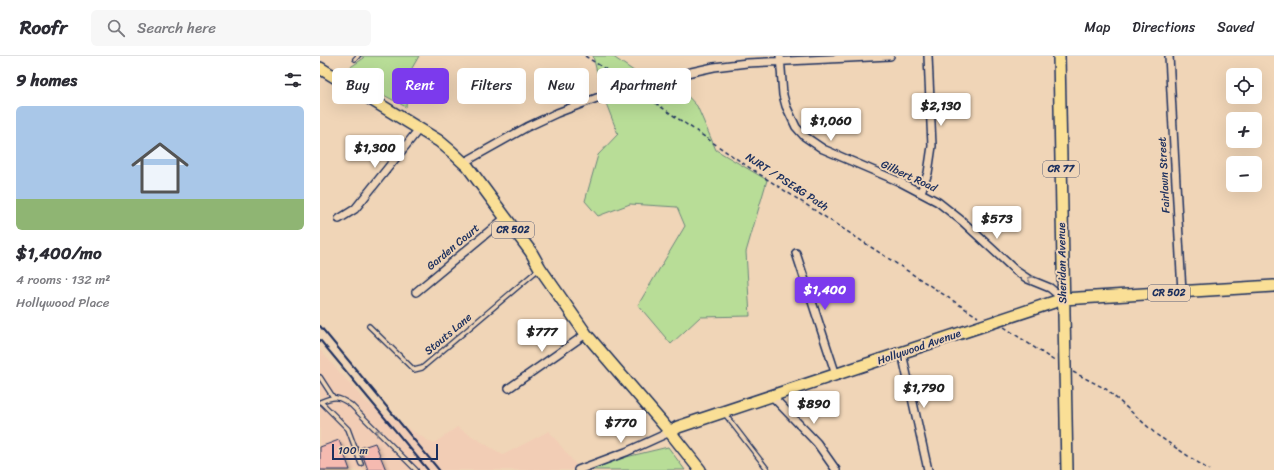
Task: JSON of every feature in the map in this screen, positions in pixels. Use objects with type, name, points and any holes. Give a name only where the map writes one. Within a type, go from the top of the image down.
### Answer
[{"type":"main road","name":"Sheridan Avenue","points":[[1059,56],[1067,470]]},
{"type":"main road","name":"CR 502","points":[[320,68],[439,141],[463,163],[478,180],[531,252],[540,268],[586,334],[670,432]]},
{"type":"main road","name":"Hollywood Avenue","points":[[670,432],[678,427],[1064,299],[1274,286]]},
{"type":"main road","points":[[670,432],[700,470]]},
{"type":"street","points":[[691,71],[780,59],[890,56]]},
{"type":"street","points":[[921,192],[928,173],[932,146],[928,56]]},
{"type":"street","name":"Fairlawn Street","points":[[1169,56],[1182,292]]},
{"type":"street","name":"Gilbert Road","points":[[780,59],[783,95],[786,106],[790,117],[804,136],[823,149],[921,192],[954,214],[1016,271],[1028,279],[1050,288],[1064,299]]},
{"type":"street","points":[[463,163],[527,127],[557,113],[597,98]]},
{"type":"street","points":[[339,219],[355,209],[419,129]]},
{"type":"street","name":"Garden Court","points":[[416,292],[505,218]]},
{"type":"street","points":[[796,253],[836,374]]},
{"type":"street","points":[[509,388],[586,334]]},
{"type":"street","points":[[902,353],[928,470]]},
{"type":"street","points":[[772,396],[817,443],[836,470]]},
{"type":"street","name":"Hollywood Avenue","points":[[578,470],[593,467],[670,432]]},
{"type":"lane","points":[[355,59],[358,56]]},
{"type":"lane","name":"Stouts Lane","points":[[369,326],[414,370],[422,368],[540,268]]},
{"type":"lane","points":[[320,377],[333,397]]},
{"type":"lane","points":[[361,464],[348,429],[320,402],[333,397],[341,398],[351,405],[416,470]]},
{"type":"lane","points":[[723,412],[768,470]]},
{"type":"path","name":"NJRT / PSE&G Path","points":[[585,56],[604,68]]},
{"type":"path","name":"NJRT / PSE&G Path","points":[[658,104],[747,166],[981,319]]},
{"type":"path","points":[[1002,326],[1058,363]]},
{"type":"path","points":[[1070,370],[1106,389],[1157,435],[1209,470]]},
{"type":"shaded area","points":[[320,350],[365,401],[433,444],[457,427],[503,455],[549,431],[580,470],[320,470]]},
{"type":"green space","points":[[361,56],[419,56],[412,68],[392,68],[392,99],[384,95],[384,68],[349,68],[364,58]]},
{"type":"green space","points":[[593,56],[612,56],[629,68],[597,68],[597,72]]},
{"type":"green space","points":[[691,100],[697,106],[716,150],[767,180],[746,252],[750,316],[700,317],[671,344],[638,305],[685,226],[677,207],[630,204],[598,216],[585,201],[598,155],[618,134],[606,104],[691,104]]},
{"type":"green space","points":[[668,447],[685,470],[590,470],[622,458]]},
{"type":"building","points":[[339,440],[350,470],[320,470],[320,447]]},
{"type":"building","points":[[375,443],[386,470],[368,470],[360,448]]},
{"type":"railway","points":[[320,326],[439,470]]},
{"type":"railway","points":[[320,340],[428,470]]}]
